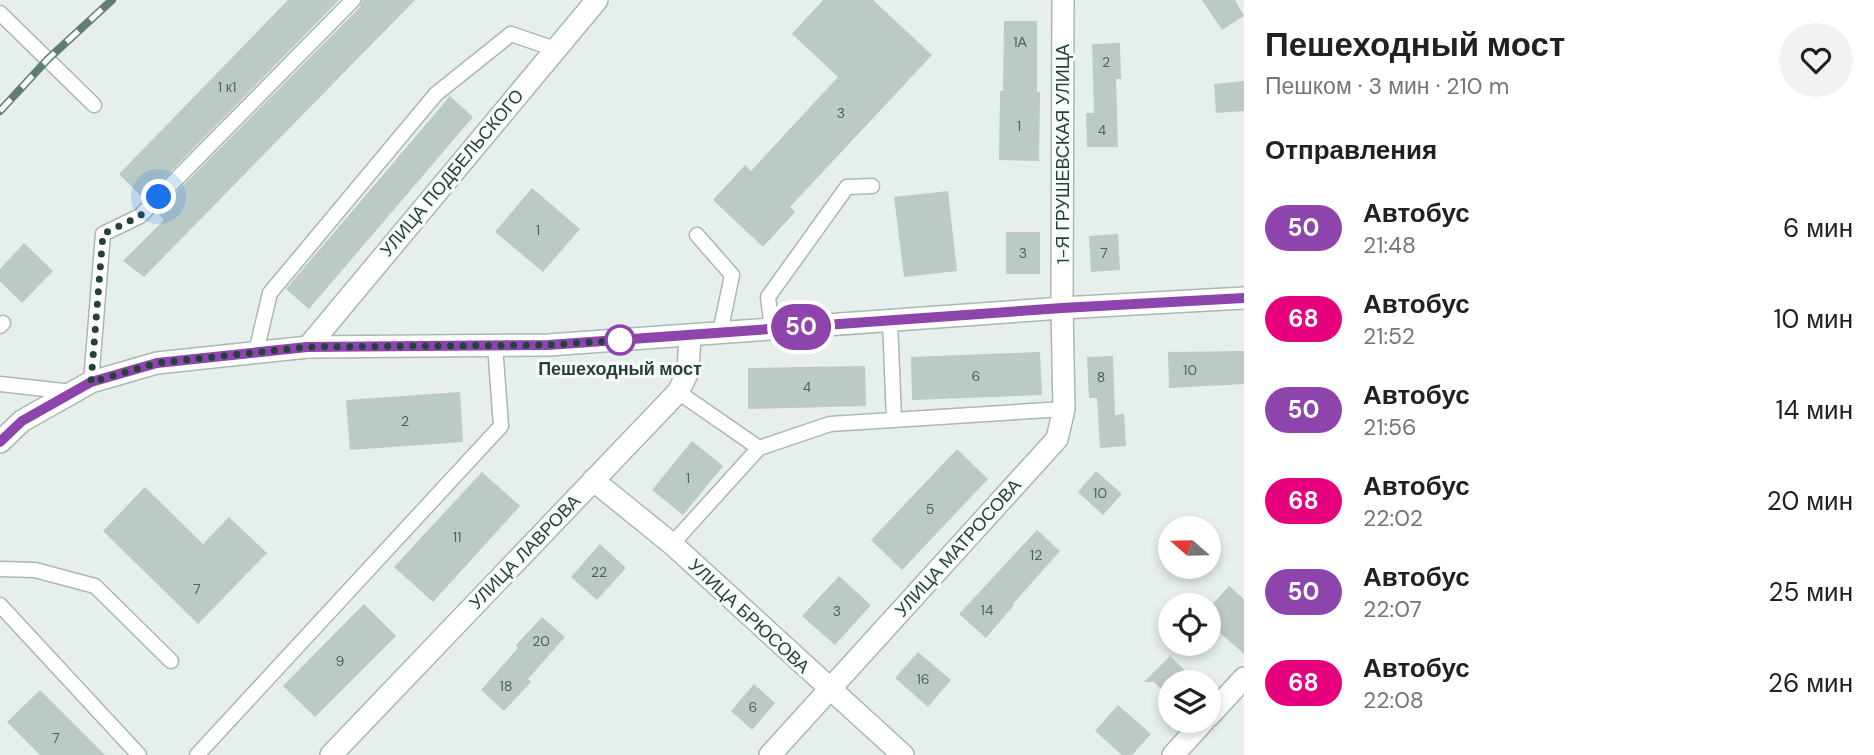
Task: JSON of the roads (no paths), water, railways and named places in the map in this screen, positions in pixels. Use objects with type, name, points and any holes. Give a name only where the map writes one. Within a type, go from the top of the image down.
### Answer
[{"type":"street","name":"УЛИЦА ПОДБЕЛЬСКОГО","points":[[307,347],[597,0]]},
{"type":"street","name":"1-Я ГРУШЕВСКАЯ УЛИЦА","points":[[1062,308],[1063,0]]},
{"type":"street","points":[[0,442],[22,421],[82,387],[157,363],[307,347],[548,345],[1062,308],[1244,298]]},
{"type":"street","name":"УЛИЦА МАТРОСОВА","points":[[770,755],[1057,439],[1064,410],[1062,308]]},
{"type":"street","name":"УЛИЦА ЛАВРОВА","points":[[331,755],[678,392],[688,372],[690,335]]},
{"type":"street","name":"УЛИЦА БРЮСОВА","points":[[593,480],[672,544],[903,755]]},
{"type":"street","points":[[1221,703],[1244,678]]},
{"type":"street","points":[[1173,755],[1194,733]]},
{"type":"lane","points":[[0,384],[82,387],[103,234],[140,216],[353,0]]},
{"type":"lane","points":[[0,13],[94,104]]},
{"type":"lane","points":[[256,352],[271,293],[436,94],[511,34],[555,49]]},
{"type":"lane","points":[[772,329],[768,297],[847,187],[872,186]]},
{"type":"lane","points":[[697,235],[732,275],[720,333]]},
{"type":"lane","points":[[890,320],[894,420]]},
{"type":"lane","points":[[197,755],[501,426],[495,345]]},
{"type":"lane","points":[[678,392],[759,448]]},
{"type":"lane","points":[[672,544],[759,448],[830,424],[1064,410]]},
{"type":"lane","points":[[0,569],[35,570],[95,586],[172,661]]},
{"type":"lane","points":[[0,605],[138,755]]},
{"type":"railway","points":[[0,111],[48,59],[112,0]]},
{"type":"place","name":"Пешеходный мост","points":[[620,340]]}]
